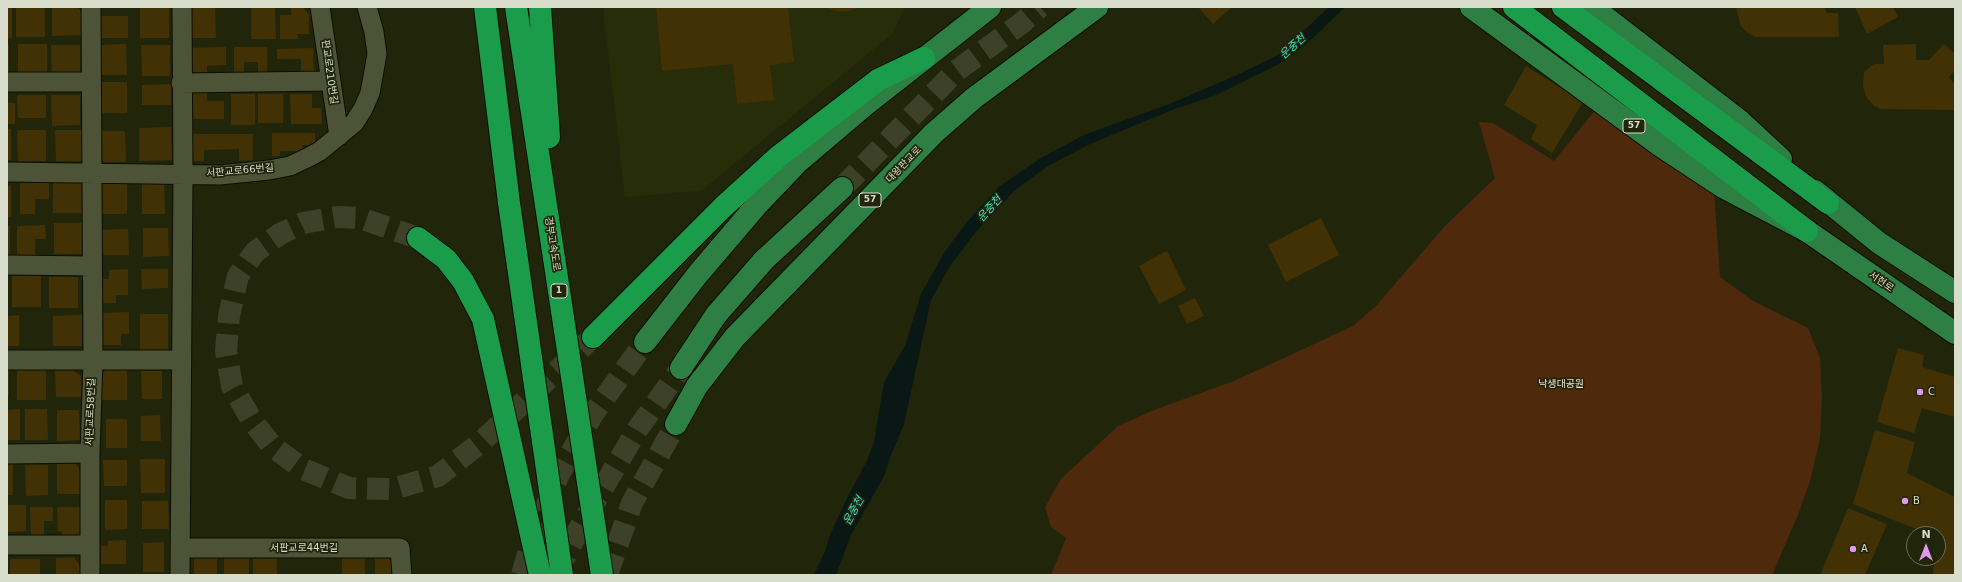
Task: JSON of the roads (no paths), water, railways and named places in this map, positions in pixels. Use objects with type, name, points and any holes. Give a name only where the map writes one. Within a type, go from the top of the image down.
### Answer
[{"type":"highway","points":[[472,7],[509,203]]},
{"type":"highway","points":[[486,7],[509,203],[562,575]]},
{"type":"highway","name":"경부고속도로","points":[[516,7],[602,575]]},
{"type":"highway","points":[[540,7],[560,298]]},
{"type":"highway","points":[[1514,7],[1806,231]]},
{"type":"highway","points":[[1563,7],[1828,203]]},
{"type":"highway","points":[[593,337],[723,207],[779,156],[878,80],[924,58]]},
{"type":"highway","points":[[418,238],[446,259],[463,281],[483,319],[540,575]]},
{"type":"main road","points":[[645,342],[703,268],[756,206],[799,161],[924,58],[990,7]]},
{"type":"main road","name":"대왕판교로","points":[[676,424],[697,386],[735,337],[934,133],[974,98],[1097,7]]},
{"type":"main road","name":"57","points":[[1471,7],[1661,146],[1704,175],[1723,187],[1806,231]]},
{"type":"main road","points":[[1592,7],[1740,121],[1828,203],[1879,243],[1955,292]]},
{"type":"main road","points":[[681,368],[716,315],[764,260],[842,188]]},
{"type":"main road","name":"서현로","points":[[1806,231],[1955,333]]},
{"type":"street","points":[[7,265],[92,266],[90,7]]},
{"type":"street","points":[[180,575],[180,360],[183,174],[181,83],[182,7]]},
{"type":"street","name":"판교로210번길","points":[[320,7],[339,136]]},
{"type":"street","name":"서판교로66번길","points":[[7,172],[220,175],[269,170],[290,166],[320,151],[354,123],[363,109],[370,93],[377,54],[367,7]]},
{"type":"street","points":[[181,83],[330,81]]},
{"type":"street","points":[[7,82],[91,82]]},
{"type":"street","name":"서판교로58번길","points":[[7,454],[90,452],[93,361],[92,266]]},
{"type":"street","points":[[7,360],[180,360]]},
{"type":"street","points":[[90,452],[90,575]]},
{"type":"street","points":[[7,545],[89,545]]},
{"type":"street","name":"서판교로44번길","points":[[180,548],[400,548],[402,575]]},
{"type":"water","name":"운중천","points":[[1329,7],[1345,7],[1313,38],[1285,61],[1216,95],[1172,110],[1090,144],[1048,166],[1015,190],[975,233],[950,266],[931,300],[904,424],[884,476],[851,535],[836,575],[814,575],[849,494],[867,461],[874,442],[884,382],[905,346],[921,294],[944,253],[966,223],[1000,186],[1041,158],[1084,135],[1172,103],[1237,75],[1278,55]]},
{"type":"tunnel","points":[[842,188],[956,71],[1023,22],[1040,7]]},
{"type":"tunnel","points":[[418,238],[360,218],[337,217],[303,223],[280,234],[255,252],[238,276],[229,316],[226,351],[232,386],[251,419],[272,446],[303,469],[349,488],[392,489],[438,476],[480,443],[593,337]]},
{"type":"tunnel","points":[[522,575],[528,554],[558,476],[593,414],[645,342]]},
{"type":"tunnel","points":[[556,574],[580,527],[637,430],[681,368]]},
{"type":"tunnel","points":[[607,575],[632,503],[676,424]]},
{"type":"place","name":"C","points":[[1920,392]]},
{"type":"place","name":"B","points":[[1905,501]]},
{"type":"place","name":"A","points":[[1853,549]]},
{"type":"park label","name":"낙생대공원","points":[[1561,384]]}]
